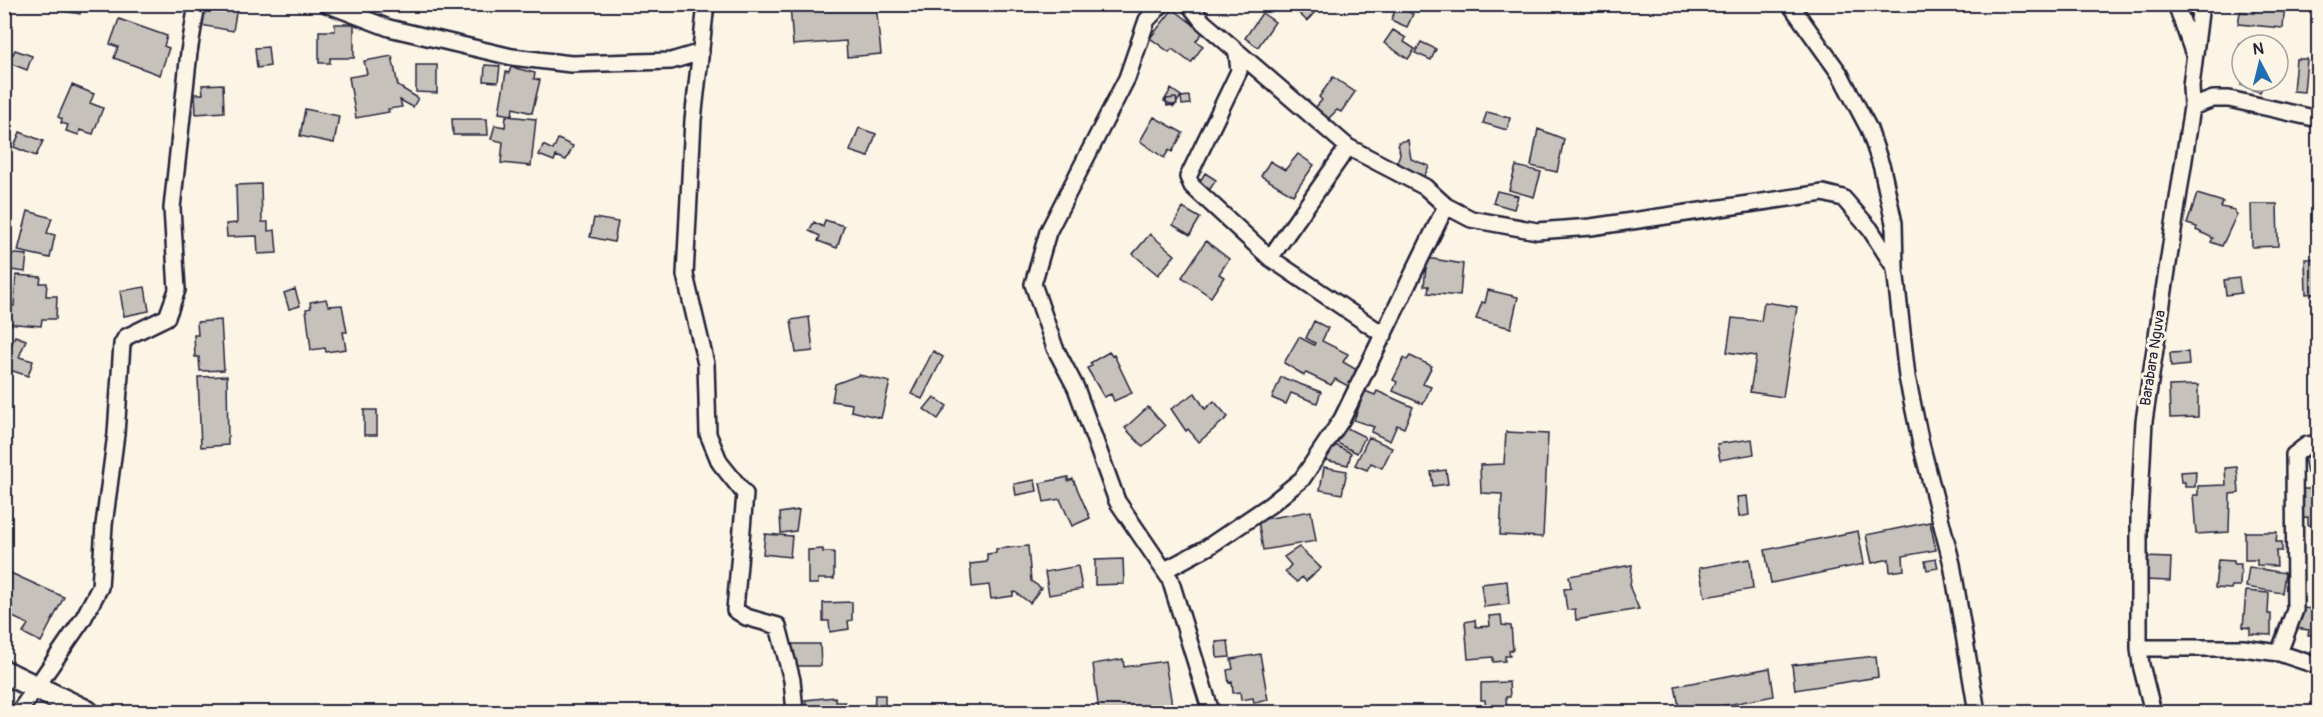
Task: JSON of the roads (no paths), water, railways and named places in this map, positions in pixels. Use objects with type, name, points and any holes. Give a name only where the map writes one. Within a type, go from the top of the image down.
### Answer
[{"type":"main road","points":[[4,672],[87,712]]},
{"type":"street","points":[[19,712],[82,619],[100,587],[104,525],[116,434],[122,344],[126,337],[167,317],[177,290],[172,208],[187,63],[197,4]]},
{"type":"street","points":[[326,4],[389,28],[512,57],[571,64],[671,62],[701,52]]},
{"type":"street","points":[[706,4],[693,120],[685,275],[706,364],[708,434],[720,463],[745,494],[735,610],[746,617],[778,626],[792,680],[795,712]]},
{"type":"street","points":[[1162,4],[1147,20],[1127,78],[1048,232],[1033,284],[1055,348],[1076,388],[1116,501],[1170,579],[1211,712]]},
{"type":"street","points":[[1189,4],[1203,22],[1237,53],[1348,147],[1425,187],[1446,206],[1470,219],[1537,231],[1591,227],[1823,193],[1843,198],[1870,229],[1895,268]]},
{"type":"street","points":[[1790,4],[1840,74],[1869,129],[1882,168],[1894,223],[1895,268],[1907,377],[1921,444],[1952,564],[1977,712]]},
{"type":"street","points":[[2176,4],[2195,58]]},
{"type":"street","name":"Barabara Nguva","points":[[2153,712],[2139,648],[2139,518],[2144,421],[2192,107],[2192,86],[2201,4]]},
{"type":"street","points":[[1237,53],[1239,71],[1188,177],[1191,186],[1270,258],[1384,335]]},
{"type":"street","points":[[2192,107],[2213,99],[2229,99],[2319,119]]},
{"type":"street","points":[[1270,258],[1348,147]]},
{"type":"street","points":[[1165,570],[1208,547],[1270,505],[1302,479],[1342,419],[1446,206]]},
{"type":"street","points":[[2279,653],[2295,610],[2294,455],[2307,445],[2319,443]]},
{"type":"street","points":[[2139,648],[2243,648],[2279,653],[2319,666]]}]
